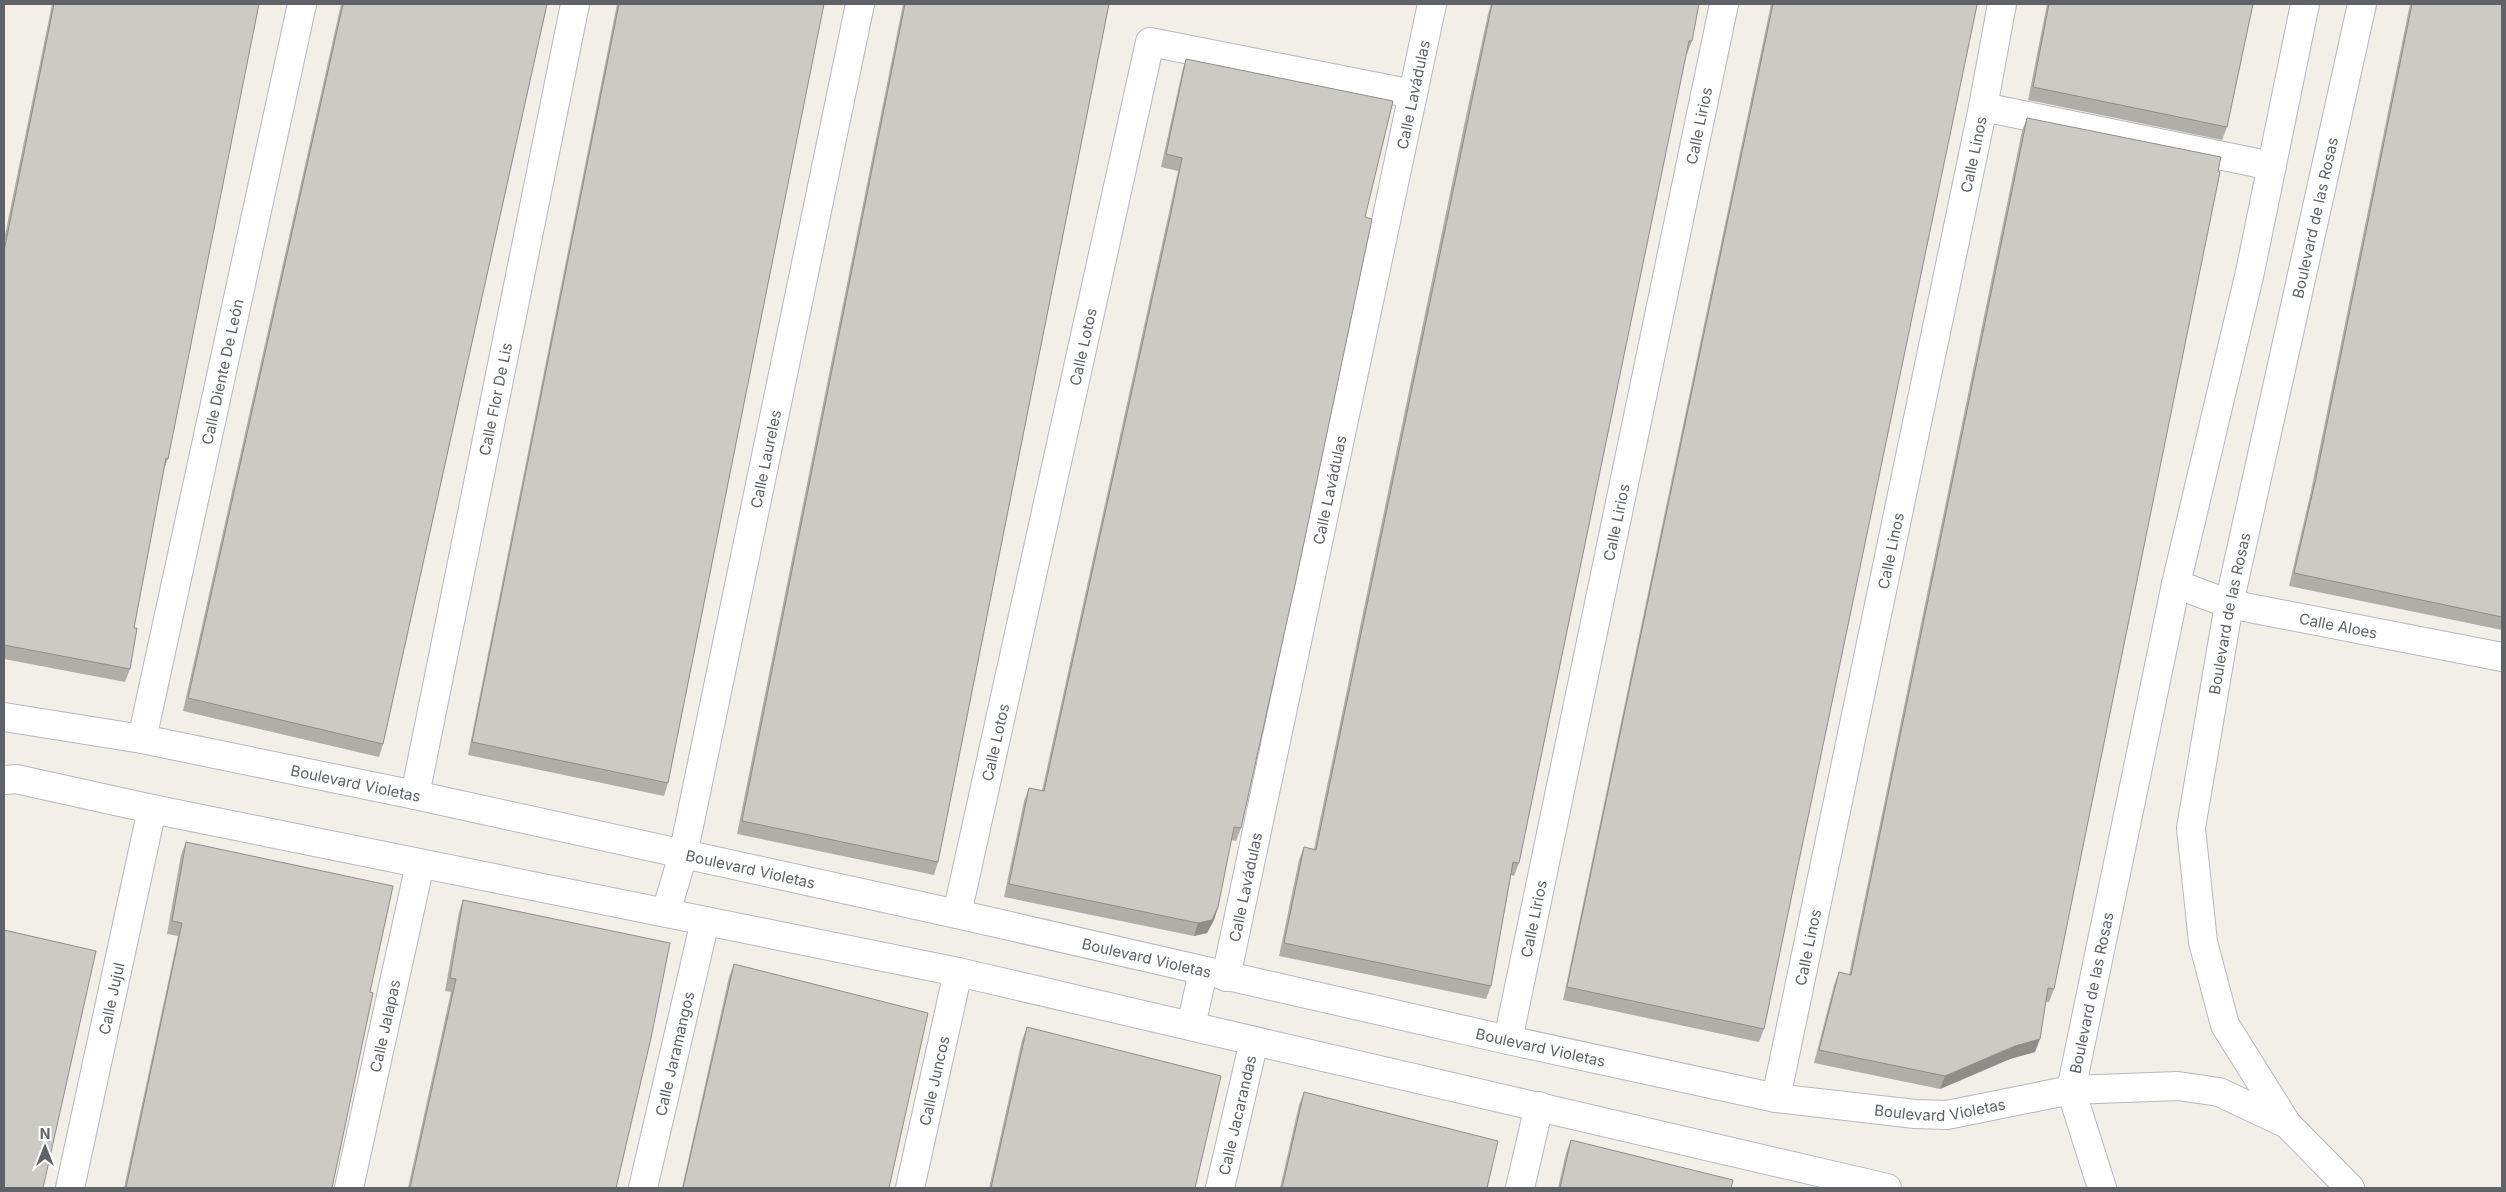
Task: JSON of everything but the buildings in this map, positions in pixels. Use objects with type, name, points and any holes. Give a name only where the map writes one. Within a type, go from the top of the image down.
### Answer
[{"type":"street","name":"Calle Diente De León","points":[[142,739],[302,4]]},
{"type":"street","name":"Calle Flor De Lis","points":[[414,795],[575,4]]},
{"type":"street","name":"Calle Laureles","points":[[666,912],[683,855],[860,4]]},
{"type":"street","name":"Calle Lavádulas","points":[[1191,1026],[1215,974],[1432,4]]},
{"type":"street","name":"Calle Lirios","points":[[1508,1040],[1724,4]]},
{"type":"street","name":"Calle Linos","points":[[1776,1098],[1983,108],[2002,4]]},
{"type":"street","name":"Boulevard de las Rosas","points":[[2102,1188],[2071,1090],[2176,584],[2272,166],[2305,4]]},
{"type":"street","name":"Boulevard de las Rosas","points":[[2350,1188],[2287,1124],[2225,1025],[2204,942],[2191,828],[2229,604],[2362,4]]},
{"type":"street","name":"Calle Lotos","points":[[957,914],[1150,42],[1413,94]]},
{"type":"street","points":[[1983,108],[2272,166]]},
{"type":"street","name":"Calle Aloes","points":[[2176,584],[2229,604],[2502,656]]},
{"type":"street","name":"Boulevard Violetas","points":[[4,717],[142,739],[414,795],[957,914],[1508,1040],[1776,1098],[1915,1114],[1947,1115],[2071,1090],[2178,1086],[2219,1092],[2287,1124]]},
{"type":"street","points":[[4,780],[16,779],[420,864],[958,972],[1539,1106],[1799,1179],[1887,1188]]},
{"type":"street","name":"Calle Jujul","points":[[70,1188],[152,809]]},
{"type":"street","name":"Calle Jalapas","points":[[349,1188],[420,864]]},
{"type":"street","name":"Calle Jaramangos","points":[[643,1188],[705,921]]},
{"type":"street","name":"Calle Juncos","points":[[910,1188],[958,972]]},
{"type":"street","name":"Calle Jacarandas","points":[[1220,1188],[1254,1041]]},
{"type":"street","points":[[1520,1188],[1539,1106]]}]
